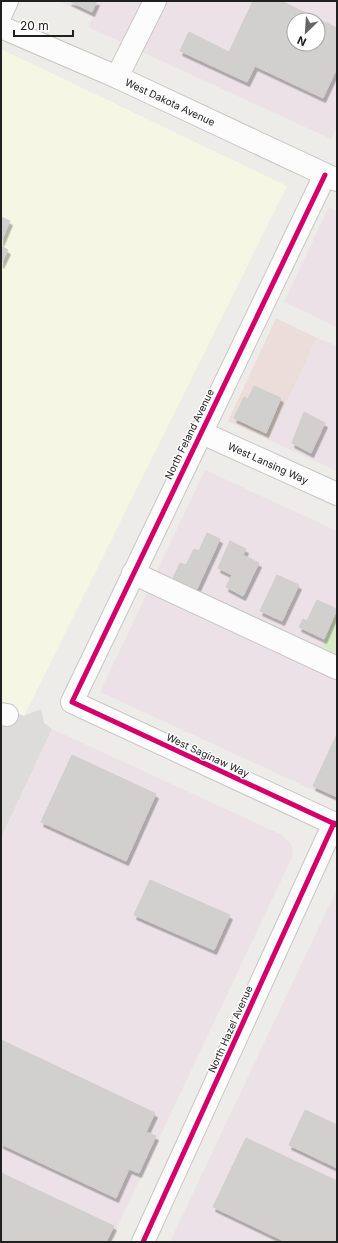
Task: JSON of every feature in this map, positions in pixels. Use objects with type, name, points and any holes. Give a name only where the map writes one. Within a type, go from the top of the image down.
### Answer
[{"type":"street","points":[[1,14],[7,1]]},
{"type":"street","points":[[117,77],[155,1]]},
{"type":"street","name":"West Dakota Avenue","points":[[1,27],[117,77],[331,177]]},
{"type":"street","name":"North Feland Avenue","points":[[72,702],[200,432],[331,177]]},
{"type":"street","name":"West Lansing Way","points":[[200,432],[337,494]]},
{"type":"street","points":[[133,573],[337,668]]},
{"type":"street","name":"West Saginaw Way","points":[[72,702],[335,824]]},
{"type":"street","name":"North Hazel Avenue","points":[[143,1242],[335,824]]},
{"type":"shaded area","points":[[58,1],[337,1],[337,127],[331,139],[88,27],[93,17]]},
{"type":"shaded area","points":[[1,49],[287,186],[24,716],[1,705]]},
{"type":"shaded area","points":[[329,207],[337,211],[337,327],[284,302]]},
{"type":"shaded area","points":[[276,318],[317,338],[269,440],[228,421]]},
{"type":"shaded area","points":[[317,338],[337,346],[337,471],[269,440]]},
{"type":"shaded area","points":[[205,470],[337,531],[337,613],[321,648],[156,573]]},
{"type":"shaded area","points":[[149,589],[337,676],[337,801],[100,692]]},
{"type":"shaded area","points":[[1,705],[24,716],[41,709],[44,723],[52,729],[1,838]]},
{"type":"shaded area","points":[[52,729],[282,835],[291,844],[293,851],[292,857],[110,1242],[1,1242],[1,838]]},
{"type":"shaded area","points":[[337,889],[337,1242],[170,1242],[228,1119]]},
{"type":"green space","points":[[337,613],[337,656],[321,648]]},
{"type":"building","points":[[69,1],[97,1],[92,12]]},
{"type":"building","points":[[253,1],[281,1],[304,12],[286,12],[286,52],[326,52],[326,23],[337,28],[337,68],[323,98],[255,66],[247,82],[180,51],[189,32],[229,52]]},
{"type":"building","points":[[1,217],[10,221],[1,242]]},
{"type":"building","points":[[1,246],[8,250],[1,264]]},
{"type":"building","points":[[254,386],[281,398],[266,433],[234,418],[244,397],[248,399]]},
{"type":"building","points":[[304,412],[325,423],[311,453],[292,443]]},
{"type":"building","points":[[207,533],[220,539],[197,589],[173,578],[180,563],[186,565],[194,549],[199,551]]},
{"type":"building","points":[[230,541],[246,549],[243,555],[259,563],[243,596],[226,587],[232,575],[218,568]]},
{"type":"building","points":[[277,575],[299,585],[282,621],[260,611]]},
{"type":"building","points":[[317,600],[337,609],[324,639],[299,627],[303,619],[307,621]]},
{"type":"building","points":[[337,734],[337,797],[313,786]]},
{"type":"building","points":[[72,755],[156,794],[126,861],[41,822]]},
{"type":"building","points":[[150,880],[230,915],[214,950],[134,915]]},
{"type":"building","points":[[1,1040],[155,1113],[146,1132],[156,1136],[139,1173],[129,1169],[116,1198],[1,1144]]},
{"type":"building","points":[[305,1110],[337,1125],[337,1168],[289,1145]]},
{"type":"building","points":[[246,1138],[337,1181],[337,1242],[286,1242],[213,1207]]},
{"type":"building","points":[[1,1173],[114,1226],[106,1242],[1,1242]]},
{"type":"cycle path","points":[[325,175],[72,702],[337,825]]},
{"type":"cycle path","points":[[143,1242],[334,823]]}]
